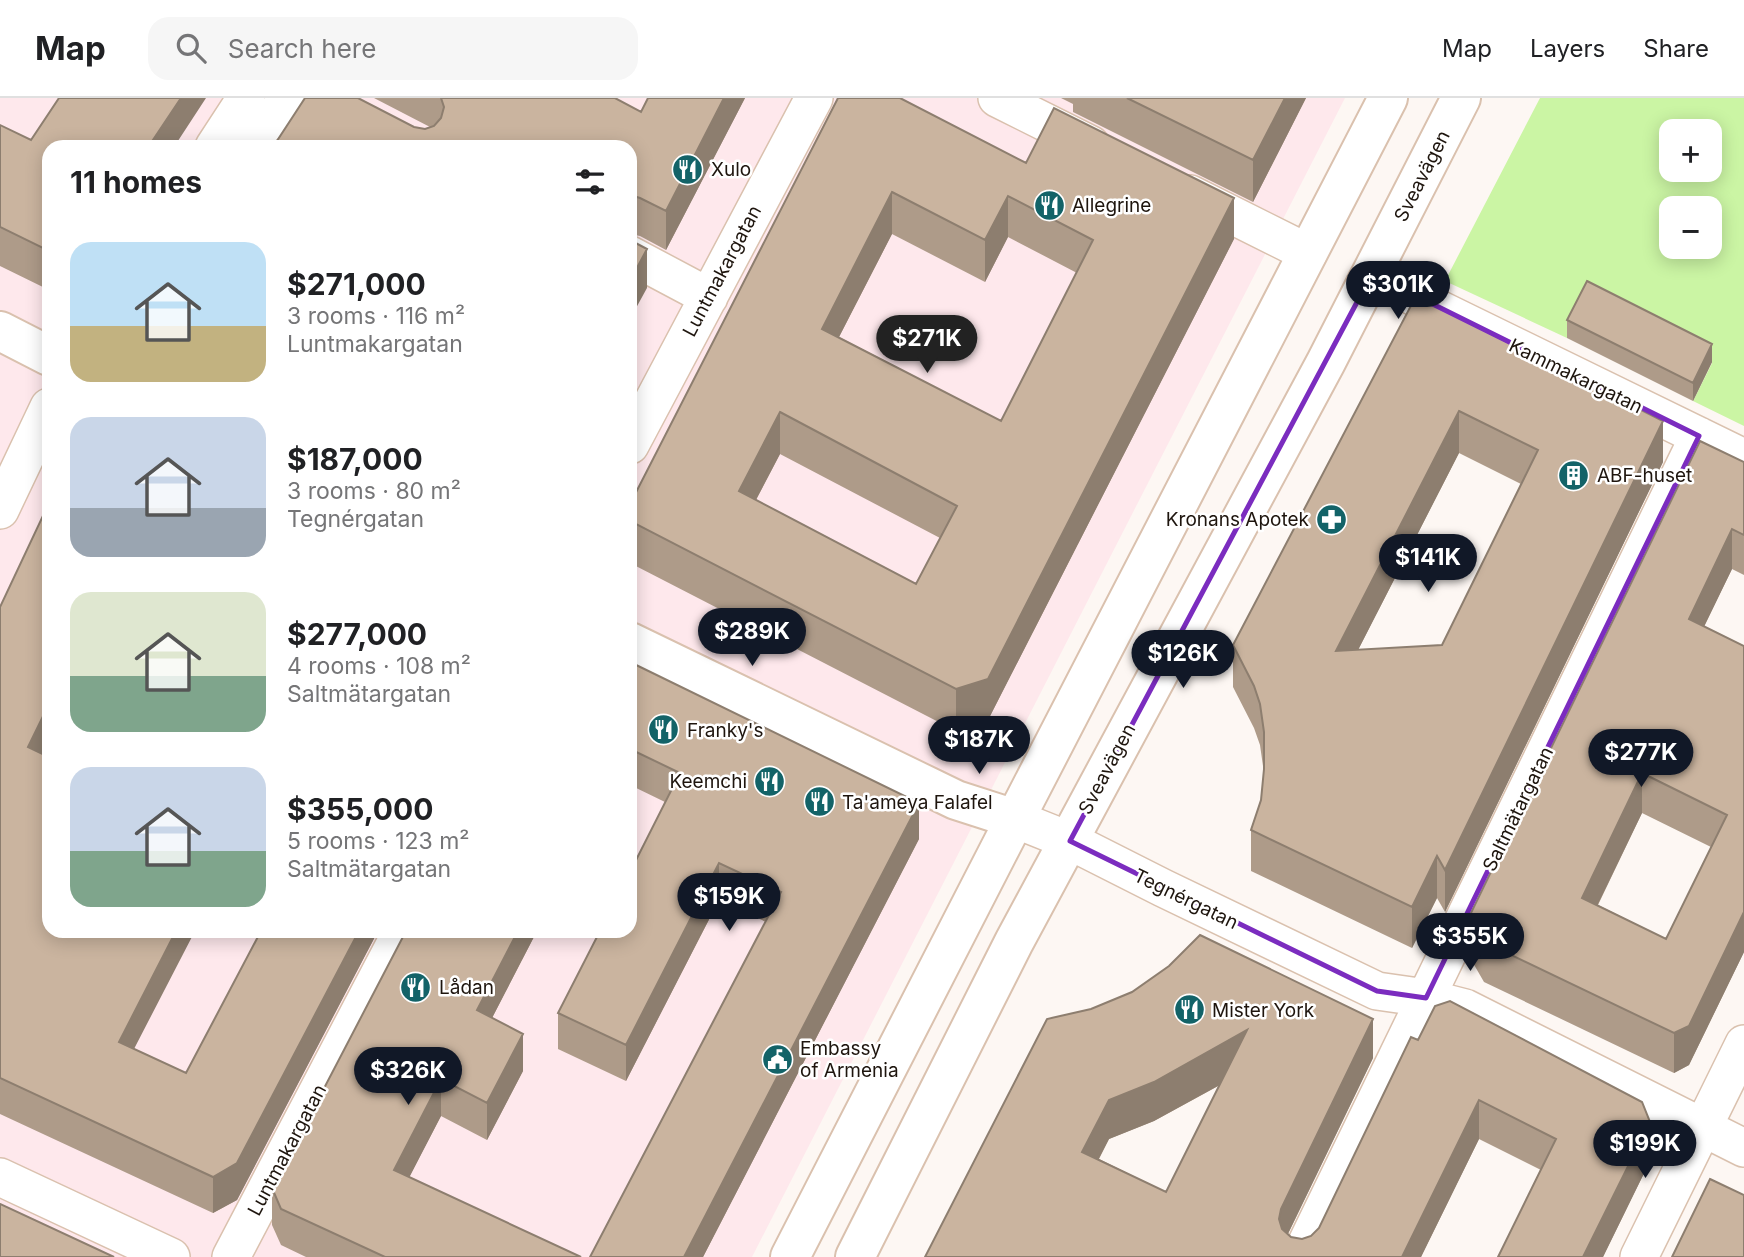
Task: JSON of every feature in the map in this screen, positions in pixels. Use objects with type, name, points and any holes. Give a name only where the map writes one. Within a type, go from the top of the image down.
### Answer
[{"type":"main road","points":[[790,1257],[1388,98]]},
{"type":"main road","name":"Sveavägen","points":[[855,1257],[1014,942],[1326,362],[1461,98]]},
{"type":"main road","points":[[0,331],[42,352]]},
{"type":"main road","name":"Tegnérgatan","points":[[637,645],[956,800],[1015,819]]},
{"type":"street","points":[[219,140],[246,98]]},
{"type":"street","points":[[244,140],[254,136],[290,98]]},
{"type":"street","name":"Luntmakargatan","points":[[637,432],[814,98]]},
{"type":"street","points":[[997,98],[1120,159]]},
{"type":"street","points":[[1156,177],[1308,253]]},
{"type":"street","points":[[637,259],[709,297]]},
{"type":"street","name":"Kammakargatan","points":[[1372,274],[1744,458]]},
{"type":"street","points":[[0,510],[42,422]]},
{"type":"street","name":"Saltmätargatan","points":[[1300,1257],[1699,436]]},
{"type":"street","name":"Tegnérgatan","points":[[1015,819],[1070,841],[1377,991],[1426,998],[1465,1008],[1744,1148]]},
{"type":"street","name":"Luntmakargatan","points":[[231,1257],[398,938]]},
{"type":"street","points":[[1639,1257],[1744,1044]]},
{"type":"street","points":[[0,1177],[171,1257]]},
{"type":"highlighted area","points":[[1372,274],[1699,436],[1426,998],[1377,991],[1070,841]]},
{"type":"shaded area","points":[[0,98],[1345,98],[752,1257],[0,1257]]},
{"type":"green space","points":[[1540,98],[1744,98],[1744,426],[1693,401],[1712,363],[1587,300],[1567,338],[1445,281]]},
{"type":"building","points":[[59,98],[181,98],[153,140],[42,140],[42,248],[0,227],[0,125],[31,140]]},
{"type":"building","points":[[305,98],[358,98],[414,127],[425,129],[434,126],[441,118],[444,107],[441,98],[615,98],[641,112],[648,98],[724,98],[666,211],[637,197],[637,140],[278,140]]},
{"type":"building","points":[[838,98],[900,98],[1026,163],[1054,108],[1234,198],[988,679],[956,689],[637,525],[637,490]],"holes":[[[892,192],[985,240],[1008,196],[1093,240],[1001,421],[822,329]],[[780,412],[957,506],[916,584],[739,491]]]},
{"type":"building","points":[[1127,98],[1285,98],[1253,160]]},
{"type":"building","points":[[637,244],[647,249],[637,268]]},
{"type":"building","points":[[1587,281],[1712,344],[1693,383],[1567,320]]},
{"type":"building","points":[[1416,296],[1663,421],[1445,870],[1437,856],[1412,907],[1251,830],[1261,800],[1264,732],[1254,686],[1233,645]],"holes":[[[1459,411],[1538,450],[1442,645],[1336,651]]]},
{"type":"building","points":[[1700,441],[1744,462],[1744,535],[1732,529],[1689,619],[1744,646],[1744,912],[1689,1026],[1674,1033],[1484,942],[1469,917]],"holes":[[[1642,773],[1727,815],[1666,939],[1582,898]]]},
{"type":"building","points":[[42,518],[42,718],[28,747],[42,754],[42,938],[172,938],[119,1042],[186,1073],[257,938],[355,938],[237,1163],[213,1177],[0,1078],[0,607]]},
{"type":"building","points":[[637,665],[919,803],[684,1257],[590,1257],[781,892],[719,863],[626,1045],[558,1013],[596,938],[637,938],[637,858],[680,773],[637,752]]},
{"type":"building","points":[[1200,935],[1373,1019],[1281,1209],[1279,1219],[1282,1229],[1291,1237],[1302,1239],[1311,1236],[1319,1228],[1411,1037],[1418,1040],[1435,1006],[1450,1001],[1642,1102],[1650,1122],[1583,1257],[1498,1257],[1556,1139],[1479,1100],[1402,1257],[925,1257],[1047,1019],[1091,1009],[1132,992],[1169,966]],"holes":[[[1247,1030],[1166,1192],[1082,1152],[1109,1100],[1154,1082]]]},
{"type":"building","points":[[402,938],[514,938],[477,1010],[523,1034],[487,1103],[441,1079],[394,1170],[581,1257],[385,1257],[281,1209],[272,1188]]},
{"type":"building","points":[[1710,1179],[1744,1195],[1744,1257],[1672,1257]]},
{"type":"building","points":[[0,1204],[114,1257],[0,1257]]},
{"type":"place","name":"Xulo","points":[[688,169]]},
{"type":"place","name":"Allegrine","points":[[1049,205]]},
{"type":"place","name":"ABF-huset","points":[[1574,475]]},
{"type":"place","name":"Kronans Apotek","points":[[1332,519]]},
{"type":"place","name":"Franky's","points":[[664,730]]},
{"type":"place","name":"Keemchi","points":[[770,781]]},
{"type":"place","name":"Ta'ameya Falafel","points":[[819,802]]},
{"type":"place","name":"Lådan","points":[[416,987]]},
{"type":"place","name":"Mister York","points":[[1189,1010]]},
{"type":"place","name":"Embassy of Armenia","points":[[777,1059]]}]
